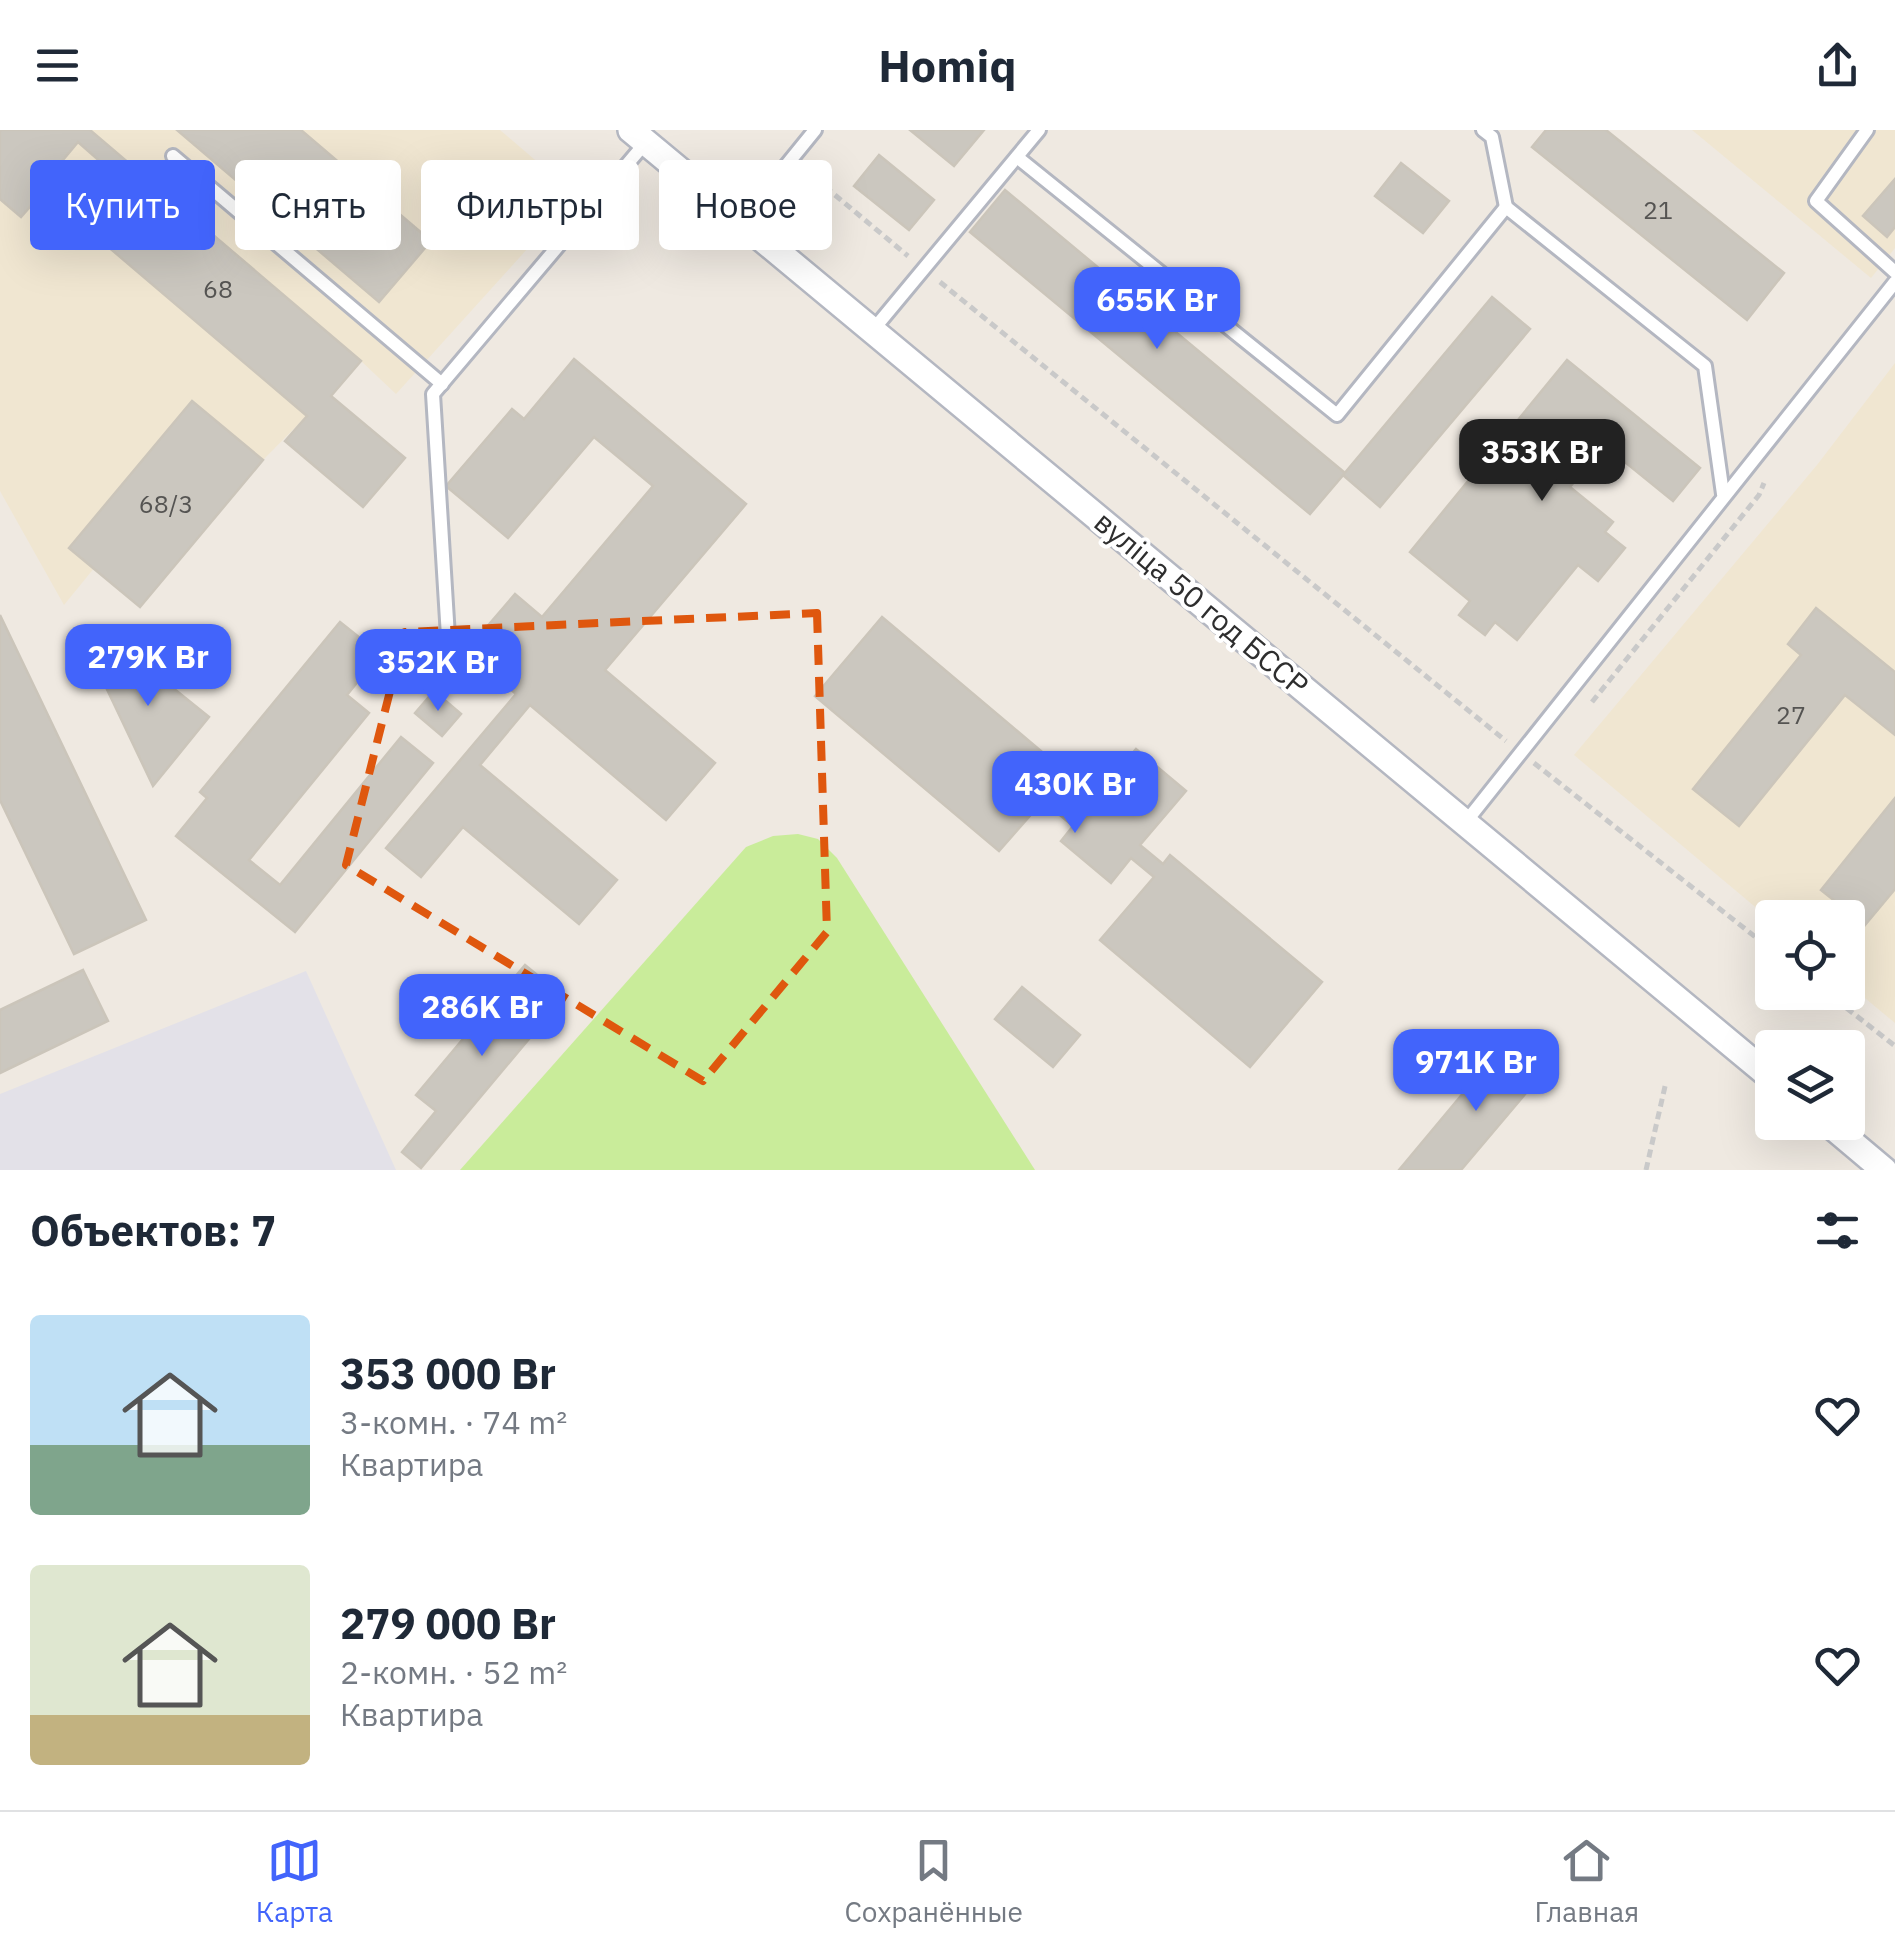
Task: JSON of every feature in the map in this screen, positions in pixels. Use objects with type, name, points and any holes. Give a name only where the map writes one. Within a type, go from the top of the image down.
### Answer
[{"type":"street","name":"вуліца 50 год БССР","points":[[639,136],[668,160]]},
{"type":"street","name":"вуліца 50 год БССР","points":[[776,250],[1755,1064]]},
{"type":"street","points":[[1848,1140],[1884,1170]]},
{"type":"lane","points":[[791,159],[814,130]]},
{"type":"lane","points":[[873,330],[1038,130]]},
{"type":"lane","points":[[1484,130],[1492,137],[1506,207],[1705,366],[1724,494]]},
{"type":"lane","points":[[1867,130],[1816,201],[1895,272]]},
{"type":"lane","points":[[450,669],[433,394],[639,136]]},
{"type":"lane","points":[[173,156],[442,384]]},
{"type":"lane","points":[[1016,157],[1336,415],[1506,207]]},
{"type":"lane","points":[[1465,824],[1895,282]]},
{"type":"path","points":[[791,159],[1520,753],[1755,937]]},
{"type":"path","points":[[1849,1010],[1895,1046]]},
{"type":"path","points":[[1646,1170],[1666,1082]]},
{"type":"highlighted area","points":[[817,613],[827,932],[703,1081],[346,865],[405,632]]},
{"type":"shaded area","points":[[0,130],[500,130],[535,160],[421,160],[421,250],[526,250],[396,394],[361,361],[263,460],[215,420],[64,605],[0,491]]},
{"type":"shaded area","points":[[1692,130],[1895,130],[1895,248],[1871,278]]},
{"type":"shaded area","points":[[1895,363],[1895,1023],[1865,998],[1865,900],[1755,900],[1755,907],[1574,755],[1817,465]]},
{"type":"shaded area","points":[[306,971],[396,1170],[0,1170],[0,1094]]},
{"type":"green space","points":[[798,834],[818,839],[837,858],[1035,1170],[460,1170],[746,847],[773,836]]},
{"type":"building","points":[[0,130],[90,130],[125,160],[98,160],[78,142],[63,160],[30,160],[30,207],[21,217],[0,199]]},
{"type":"building","points":[[177,130],[301,130],[336,160],[235,160],[235,179]]},
{"type":"building","points":[[910,130],[984,130],[954,166]]},
{"type":"building","points":[[1546,130],[1606,130],[1784,273],[1747,320],[1532,147]]},
{"type":"building","points":[[879,155],[934,200],[909,230],[854,186]]},
{"type":"building","points":[[1401,163],[1449,201],[1423,233],[1375,196]]},
{"type":"building","points":[[1895,179],[1895,227],[1887,237],[1863,216]]},
{"type":"building","points":[[1005,190],[1345,473],[1310,514],[970,232]]},
{"type":"building","points":[[401,215],[421,232],[423,250],[379,302],[318,250],[401,250]]},
{"type":"building","points":[[215,237],[361,361],[331,396],[405,458],[363,507],[285,441],[307,416],[112,250],[215,250]]},
{"type":"building","points":[[1492,297],[1530,329],[1380,507],[1343,475]]},
{"type":"building","points":[[574,359],[746,504],[605,670],[715,763],[666,820],[530,705],[480,765],[617,880],[579,924],[463,827],[421,877],[386,848],[516,694],[466,651],[515,594],[542,617],[653,486],[594,437],[508,538],[446,486],[512,409],[524,419]]},
{"type":"building","points":[[1567,360],[1700,468],[1673,501],[1604,445],[1570,487],[1613,522],[1605,532],[1625,548],[1598,581],[1578,565],[1517,640],[1495,622],[1485,635],[1459,615],[1470,601],[1410,552]]},
{"type":"building","points":[[192,401],[263,460],[140,607],[69,548]]},
{"type":"building","points":[[1816,608],[1895,672],[1895,735],[1845,695],[1739,826],[1693,789],[1801,655],[1788,644]]},
{"type":"building","points":[[0,615],[146,920],[74,954],[0,800]]},
{"type":"building","points":[[882,617],[1067,773],[1061,779],[1089,804],[1136,749],[1186,791],[1140,845],[1163,864],[1170,855],[1322,982],[1250,1067],[1100,940],[1154,877],[1131,858],[1111,883],[1061,841],[1073,826],[1043,801],[999,851],[815,696]]},
{"type":"building","points":[[340,622],[380,654],[347,695],[369,713],[249,860],[280,885],[401,737],[433,763],[295,932],[176,836],[207,798],[200,792]]},
{"type":"building","points":[[111,638],[209,717],[153,786],[93,660]]},
{"type":"building","points":[[434,691],[461,714],[442,736],[415,713]]},
{"type":"building","points":[[1895,798],[1895,889],[1865,925],[1865,900],[1834,900],[1821,890]]},
{"type":"building","points":[[525,965],[564,997],[421,1168],[402,1152],[436,1111],[416,1095]]},
{"type":"building","points":[[83,970],[108,1021],[0,1073],[0,1010]]},
{"type":"building","points":[[1022,987],[1080,1035],[1053,1067],[995,1019]]},
{"type":"building","points":[[1505,1043],[1542,1074],[1461,1170],[1399,1170]]}]
